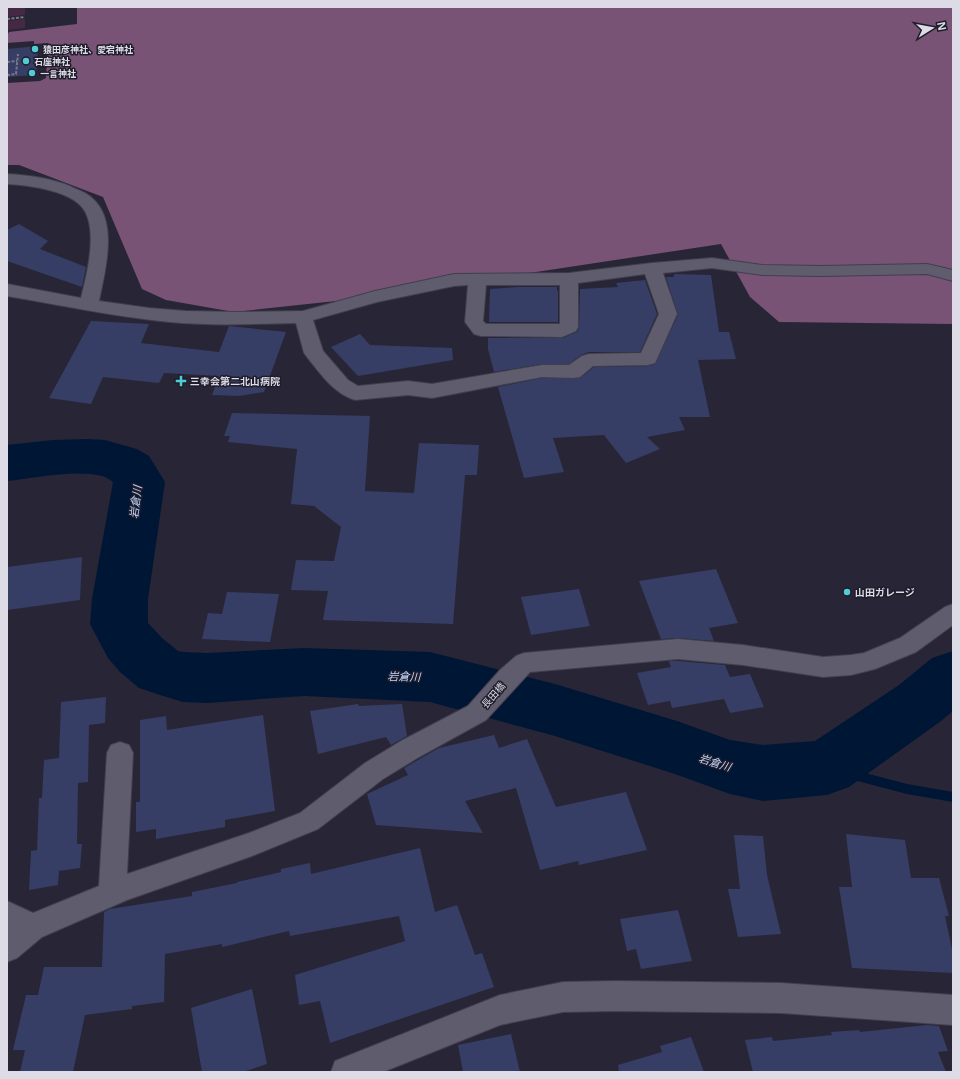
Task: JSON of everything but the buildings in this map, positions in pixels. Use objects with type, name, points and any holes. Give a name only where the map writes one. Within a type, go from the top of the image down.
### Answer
[{"type":"street","points":[[7,179],[34,180],[60,188],[87,201],[95,214],[100,232],[89,304]]},
{"type":"street","points":[[7,290],[107,308],[169,316],[222,319],[303,317],[375,297],[454,280],[569,279],[652,268],[712,263],[762,270],[821,271],[927,269],[953,276]]},
{"type":"street","points":[[303,317],[314,353],[342,384],[355,393],[408,388],[432,391],[542,371],[573,372],[589,360],[648,359],[668,314],[652,268]]},
{"type":"street","points":[[477,280],[474,322],[481,330],[562,331],[569,327],[569,279]]},
{"type":"street","name":"長田橋","points":[[112,893],[252,844],[309,821],[374,771],[410,749],[477,713],[509,676],[524,663],[678,649],[743,655],[823,667],[851,665],[867,662],[908,645],[953,613]]},
{"type":"street","points":[[7,948],[32,927],[112,893],[120,753]]},
{"type":"street","points":[[7,914],[32,927]]},
{"type":"street","points":[[346,1072],[500,1010],[563,997],[615,996],[780,998],[953,1010]]},
{"type":"path","points":[[7,19],[25,17]]},
{"type":"path","points":[[7,75],[16,74],[18,54]]},
{"type":"path","points":[[7,62],[17,61]]},
{"type":"shaded area","points":[[25,7],[25,15],[7,17],[7,8]]},
{"type":"shaded area","points":[[77,7],[953,7],[953,324],[779,322],[750,297],[721,244],[364,298],[234,312],[166,300],[142,289],[103,197],[19,165],[7,165],[7,83],[40,81],[46,78],[48,43],[34,44],[34,41],[7,43],[7,36],[9,32],[77,24]]},
{"type":"shaded area","points":[[25,19],[25,28],[7,30],[7,21]]},
{"type":"waterway","name":"岩倉川","points":[[7,463],[53,458],[88,457],[105,458],[119,462],[132,470],[139,482],[120,599],[119,624],[128,641],[141,655],[160,671],[183,677],[207,678],[304,672],[430,677],[555,710],[677,748],[730,767],[763,773],[827,768],[920,703],[953,675]]},
{"type":"waterway","points":[[827,768],[907,789],[953,797]]},
{"type":"place","name":"猿田彦神社、愛宕神社","points":[[35,49]]},
{"type":"place","name":"石座神社","points":[[26,61]]},
{"type":"place","name":"一言神社","points":[[32,73]]},
{"type":"place","name":"三幸会第二北山病院","points":[[181,381]]},
{"type":"place","name":"山田ガレージ","points":[[847,592]]}]
